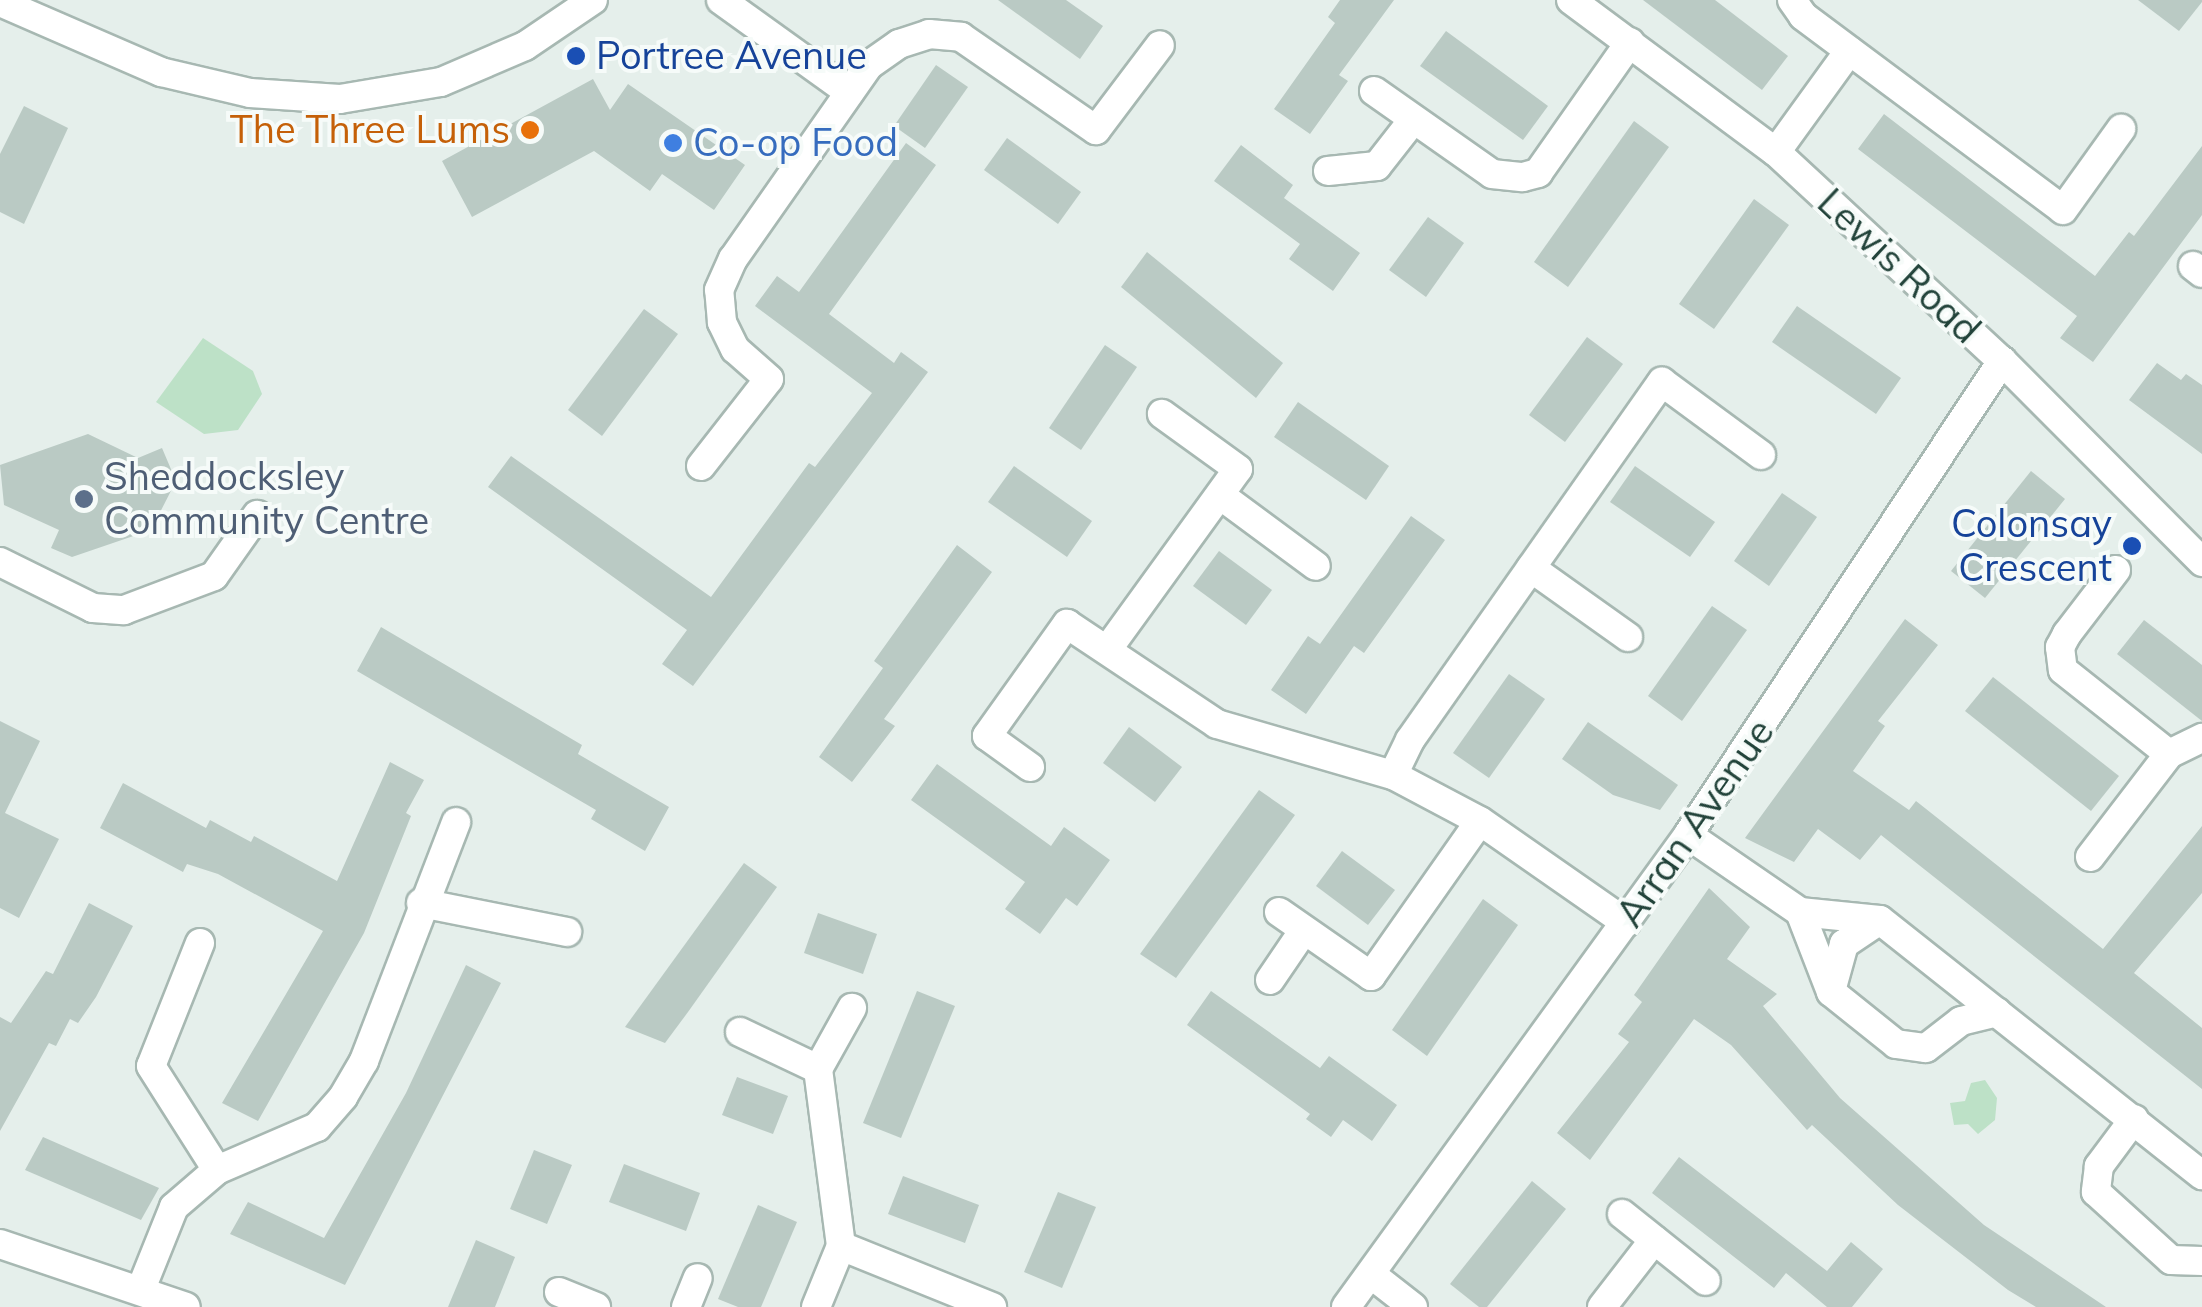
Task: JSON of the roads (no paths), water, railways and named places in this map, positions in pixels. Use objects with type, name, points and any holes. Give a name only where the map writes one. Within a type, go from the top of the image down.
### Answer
[{"type":"street","points":[[0,2],[161,72],[250,92],[340,99],[441,82],[526,46],[592,0]]},
{"type":"street","points":[[721,0],[850,92]]},
{"type":"street","name":"Lewis Road","points":[[1571,0],[1776,152],[2002,361],[2202,562]]},
{"type":"street","points":[[1792,0],[1849,51],[2063,210],[2121,129]]},
{"type":"street","points":[[701,466],[768,378],[735,348],[722,322],[719,290],[733,259],[869,65],[899,44],[929,34],[961,38],[1096,130],[1160,46]]},
{"type":"street","points":[[1374,91],[1492,174],[1538,173],[1630,42]]},
{"type":"street","points":[[1776,152],[1849,51]]},
{"type":"street","points":[[1328,172],[1377,166],[1413,120]]},
{"type":"street","name":"Arran Avenue","points":[[1372,1275],[1688,835],[2002,361]]},
{"type":"street","points":[[1393,776],[1410,740],[1662,382],[1761,455]]},
{"type":"street","points":[[1106,650],[1238,469],[1162,414]]},
{"type":"street","points":[[1220,495],[1316,566]]},
{"type":"street","points":[[0,562],[93,608],[124,610],[214,576],[257,516]]},
{"type":"street","points":[[1531,568],[1628,636]]},
{"type":"street","points":[[2116,570],[2066,634],[2060,647],[2063,670],[2169,754]]},
{"type":"street","points":[[1030,768],[988,736],[1067,624],[1217,724],[1393,776],[1480,822],[1626,923]]},
{"type":"street","points":[[2090,858],[2169,754],[2202,738]]},
{"type":"street","points":[[140,1289],[174,1206],[217,1170],[317,1127],[342,1097],[364,1062],[421,903],[456,822]]},
{"type":"street","points":[[1279,912],[1371,976],[1480,822]]},
{"type":"street","points":[[1688,835],[1800,912],[1880,920],[2202,1175]]},
{"type":"street","points":[[421,903],[568,932]]},
{"type":"street","points":[[1800,912],[1831,992],[1910,1048],[1926,1048],[1961,1021],[1998,1012]]},
{"type":"street","points":[[1831,992],[1844,944],[1880,920]]},
{"type":"street","points":[[1270,980],[1304,930]]},
{"type":"street","points":[[200,943],[150,1066],[217,1170]]},
{"type":"street","points":[[816,1307],[841,1246],[818,1068],[852,1008]]},
{"type":"street","points":[[740,1032],[818,1068]]},
{"type":"street","points":[[2134,1119],[2099,1166],[2096,1192],[2170,1260],[2202,1260]]},
{"type":"street","points":[[1622,1214],[1706,1281]]},
{"type":"street","points":[[1602,1307],[1654,1240]]},
{"type":"street","points":[[0,1244],[186,1307]]},
{"type":"street","points":[[841,1246],[992,1307]]},
{"type":"street","points":[[1346,1307],[1372,1275],[1413,1307]]},
{"type":"street","points":[[686,1307],[698,1278]]},
{"type":"street","points":[[558,1292],[596,1307]]},
{"type":"place","name":"Portree Avenue","points":[[576,56]]},
{"type":"place","name":"The Three Lums","points":[[530,130]]},
{"type":"place","name":"Co-op Food","points":[[673,143]]},
{"type":"place","name":"Sheddocksley Community Centre","points":[[84,499]]},
{"type":"place","name":"Colonsay Crescent","points":[[2132,546]]}]
